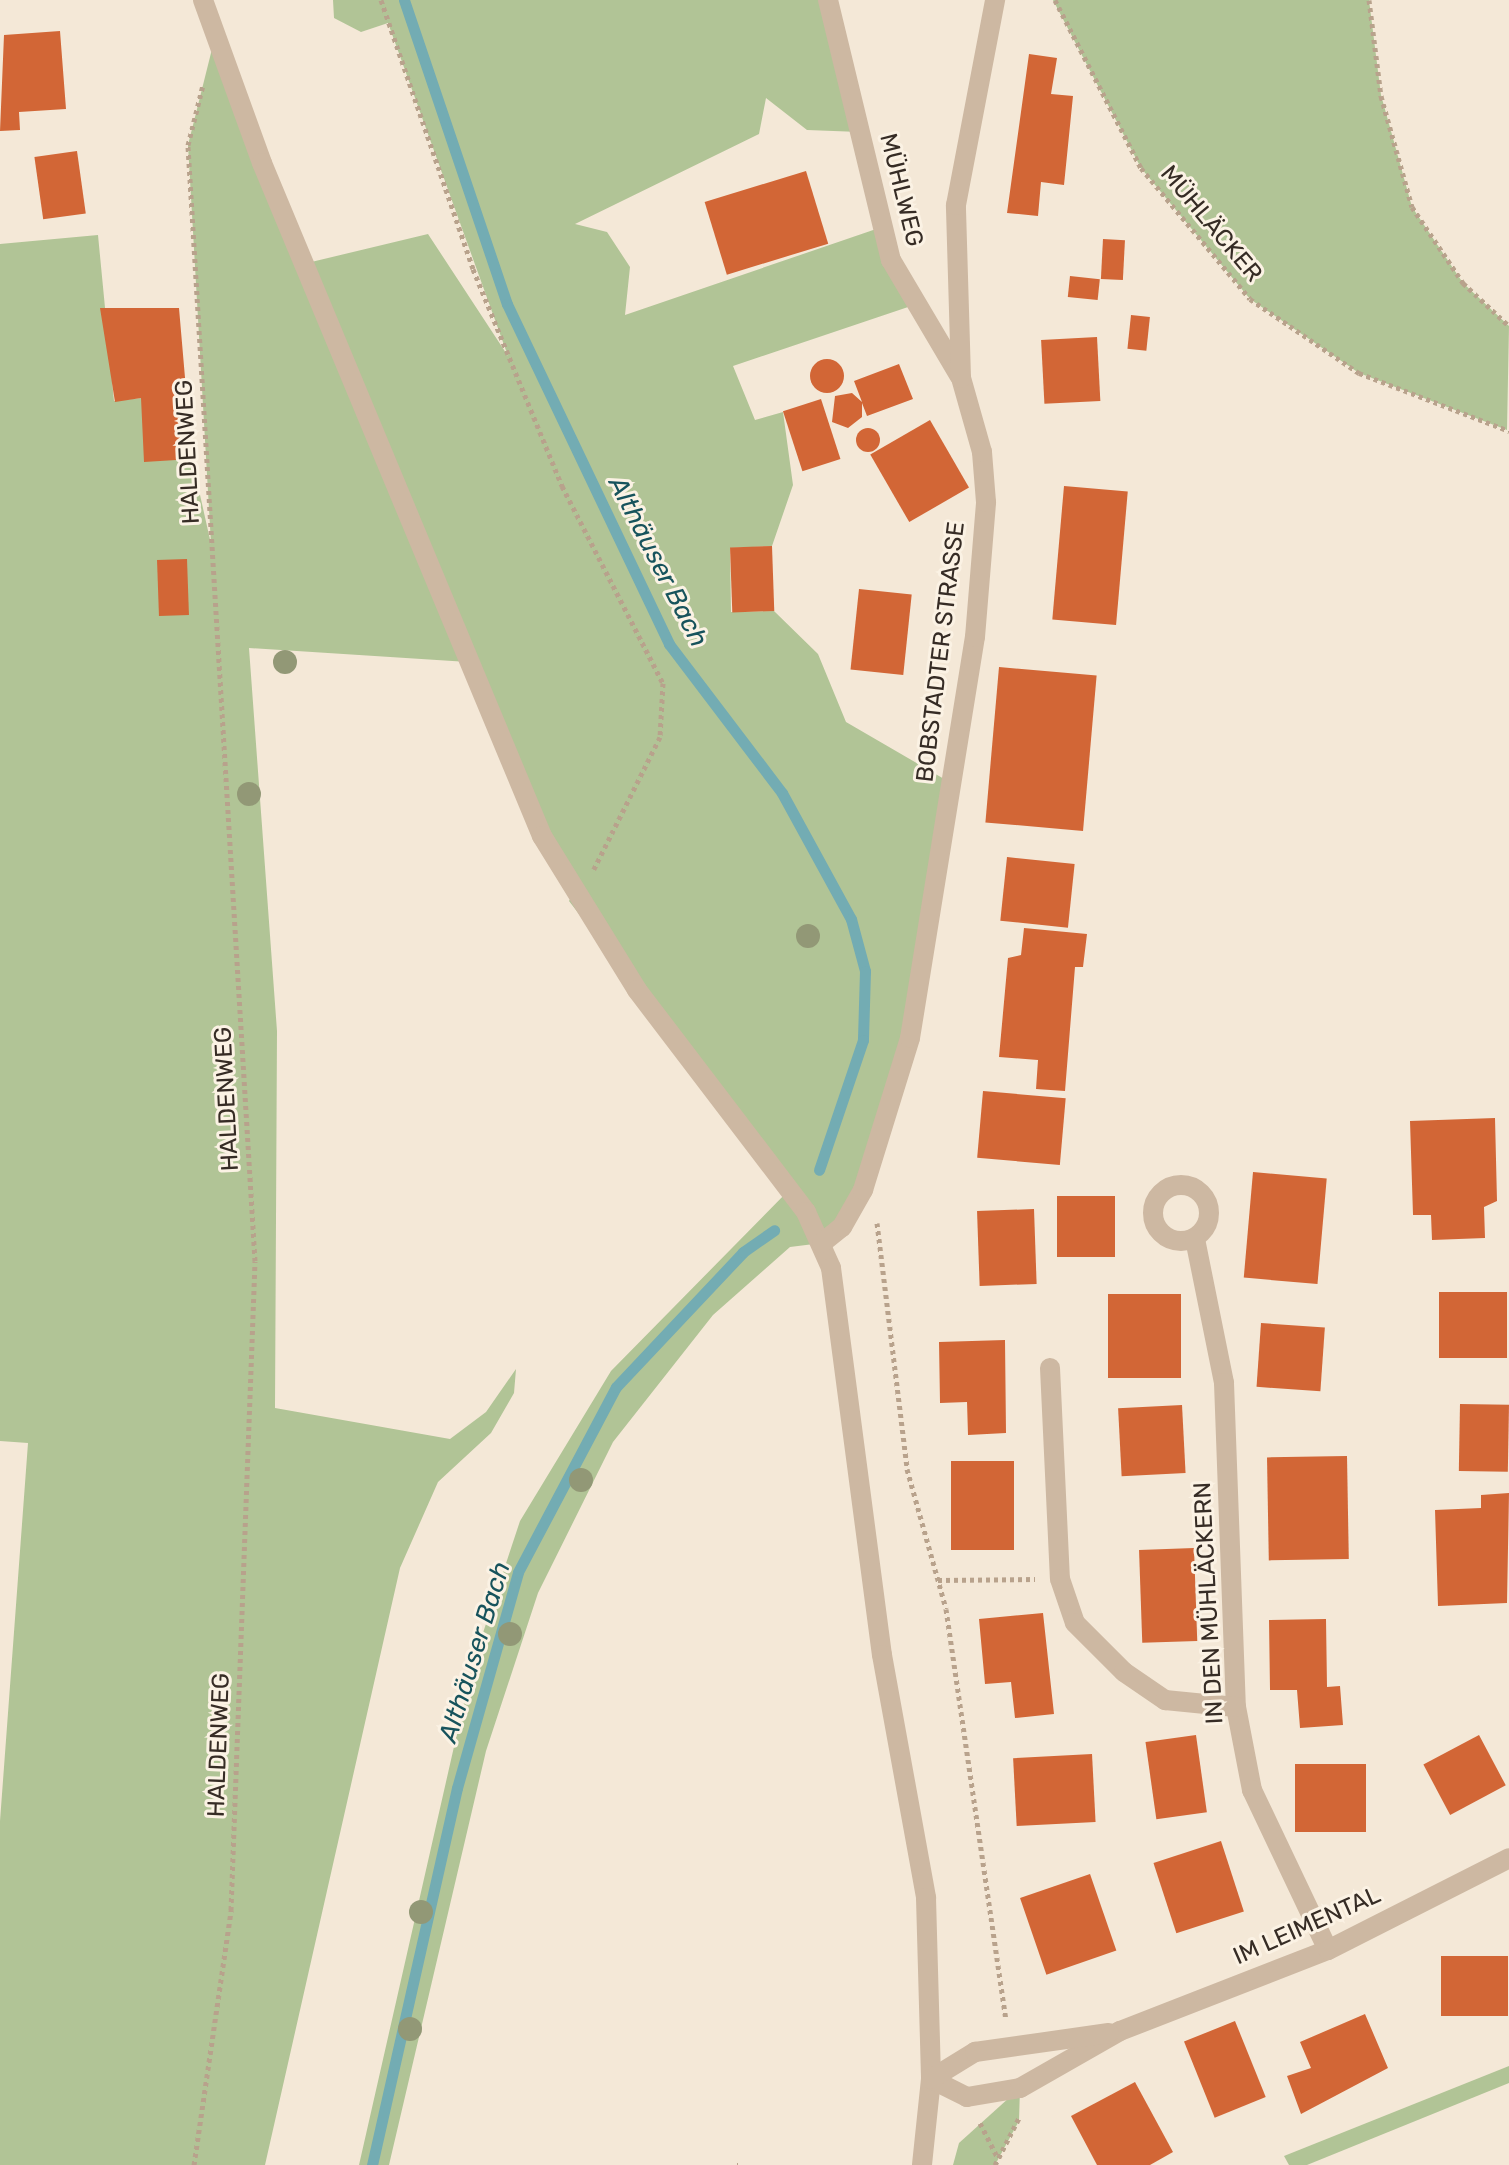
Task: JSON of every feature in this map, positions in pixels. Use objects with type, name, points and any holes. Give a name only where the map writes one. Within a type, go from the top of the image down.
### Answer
[{"type":"street","points":[[203,0],[262,163],[514,772],[577,900],[779,1173],[822,1243],[926,1898],[931,2079],[922,2165]]},
{"type":"street","name":"MÜHLWEG","points":[[828,0],[891,260],[961,378]]},
{"type":"street","name":"BOBSTADTER STRASSE","points":[[822,1243],[842,1227],[863,1190],[928,964],[975,637],[986,502],[982,452],[961,378],[956,205],[995,0]]},
{"type":"street","name":"IN DEN MÜHLÄCKERN","points":[[1195,1239],[1224,1383],[1236,1707],[1252,1790],[1328,1950]]},
{"type":"street","points":[[1050,1368],[1060,1579],[1075,1623],[1124,1672],[1165,1700],[1236,1707]]},
{"type":"street","name":"IM LEIMENTAL","points":[[967,2097],[1020,2088],[1120,2031],[1328,1950],[1509,1858]]},
{"type":"street","name":"IM LEIMENTAL","points":[[931,2079],[975,2052],[1120,2031]]},
{"type":"street","points":[[931,2079],[967,2097]]},
{"type":"path","points":[[381,0],[473,269],[562,486],[663,683],[660,737],[577,900]]},
{"type":"path","name":"MÜHLÄCKER","points":[[1055,0],[1141,168],[1250,299],[1359,373],[1508,429]]},
{"type":"path","points":[[1369,0],[1381,96],[1412,207],[1463,283],[1509,326]]},
{"type":"path","name":"HALDENWEG","points":[[194,2165],[231,1910],[255,1261],[188,145],[216,33]]},
{"type":"path","points":[[863,1190],[884,1237],[907,1469],[938,1580],[995,1978],[1013,2047]]},
{"type":"path","points":[[938,1580],[1060,1579]]},
{"type":"path","points":[[995,2165],[1019,2121],[1020,2088]]},
{"type":"path","points":[[967,2097],[998,2158]]},
{"type":"green space","points":[[333,0],[828,0],[860,132],[807,130],[766,98],[759,134],[575,224],[607,232],[630,267],[625,315],[882,227],[917,304],[733,366],[755,420],[783,412],[793,485],[772,546],[730,548],[731,612],[774,611],[818,654],[846,722],[951,783],[928,964],[863,1190],[822,1243],[790,1247],[713,1315],[613,1442],[538,1593],[486,1751],[389,2165],[359,2165],[473,1663],[520,1521],[611,1371],[790,1189],[569,901],[573,894],[468,662],[249,648],[277,1031],[275,1408],[450,1439],[486,1412],[516,1369],[514,1393],[491,1433],[438,1482],[400,1568],[265,2165],[0,2165],[0,1821],[28,1443],[0,1441],[0,244],[98,235],[114,401],[141,398],[192,459],[211,544],[188,145],[216,33],[303,264],[428,234],[508,356],[388,23],[361,32],[334,18]]},
{"type":"green space","points":[[1053,0],[1369,0],[1381,95],[1412,207],[1463,283],[1509,326],[1507,430],[1359,373],[1250,299],[1141,168]]},
{"type":"green space","points":[[1509,2066],[1509,2083],[1307,2165],[1289,2165],[1284,2156]]},
{"type":"green space","points":[[1020,2088],[1019,2121],[995,2165],[953,2165],[959,2143]]},
{"type":"building","points":[[60,31],[66,109],[19,112],[20,130],[0,131],[4,35]]},
{"type":"building","points":[[1029,54],[1057,58],[1051,94],[1073,96],[1064,185],[1041,182],[1038,216],[1007,213]]},
{"type":"building","points":[[77,151],[86,213],[43,219],[34,157]]},
{"type":"building","points":[[806,171],[828,244],[727,275],[705,202]]},
{"type":"building","points":[[1103,239],[1125,240],[1123,280],[1101,279]]},
{"type":"building","points":[[1070,276],[1100,279],[1098,300],[1068,297]]},
{"type":"building","points":[[100,308],[179,308],[192,459],[144,462],[141,398],[115,402]]},
{"type":"building","points":[[1131,315],[1150,317],[1146,351],[1127,349]]},
{"type":"building","points":[[1097,337],[1100,401],[1044,404],[1041,340]]},
{"type":"building","points":[[827,359],[839,364],[844,376],[839,388],[827,393],[815,388],[810,376],[815,364]]},
{"type":"building","points":[[899,364],[913,399],[867,416],[862,403],[862,417],[848,428],[832,422],[835,396],[852,393],[862,402],[854,381]]},
{"type":"building","points":[[821,399],[840,459],[802,471],[783,411]]},
{"type":"building","points":[[930,420],[969,488],[909,522],[870,454]]},
{"type":"building","points":[[868,428],[876,432],[880,440],[876,448],[868,452],[860,448],[856,440],[860,432]]},
{"type":"building","points":[[1064,486],[1128,492],[1116,625],[1052,619]]},
{"type":"building","points":[[772,546],[774,611],[732,612],[730,547]]},
{"type":"building","points":[[187,559],[189,615],[159,616],[157,560]]},
{"type":"building","points":[[859,589],[912,595],[903,675],[851,670]]},
{"type":"building","points":[[999,667],[1097,676],[1083,831],[985,822]]},
{"type":"building","points":[[1007,857],[1075,864],[1068,928],[1000,921]]},
{"type":"building","points":[[1024,928],[1087,934],[1083,967],[1075,967],[1065,1091],[1036,1089],[1038,1060],[999,1057],[1008,958],[1021,955]]},
{"type":"building","points":[[983,1091],[1066,1098],[1060,1165],[977,1158]]},
{"type":"building","points":[[1495,1118],[1497,1201],[1484,1207],[1485,1238],[1432,1240],[1431,1215],[1413,1215],[1410,1121]]},
{"type":"building","points":[[1253,1172],[1327,1178],[1317,1284],[1244,1278]]},
{"type":"building","points":[[1057,1196],[1115,1196],[1115,1257],[1057,1257]]},
{"type":"building","points":[[1034,1209],[1037,1284],[980,1286],[977,1211]]},
{"type":"building","points":[[1439,1292],[1507,1292],[1507,1358],[1439,1358]]},
{"type":"building","points":[[1108,1294],[1181,1294],[1181,1378],[1108,1378]]},
{"type":"building","points":[[1261,1323],[1325,1327],[1320,1391],[1257,1387]]},
{"type":"building","points":[[1005,1340],[1006,1433],[968,1435],[967,1402],[940,1403],[939,1342]]},
{"type":"building","points":[[1460,1404],[1509,1405],[1508,1472],[1459,1471]]},
{"type":"building","points":[[1182,1405],[1186,1473],[1122,1476],[1118,1408]]},
{"type":"building","points":[[1347,1456],[1349,1559],[1269,1560],[1267,1457]]},
{"type":"building","points":[[951,1461],[1014,1461],[1014,1550],[951,1550]]},
{"type":"building","points":[[1509,1493],[1507,1603],[1438,1606],[1435,1510],[1481,1508],[1481,1495]]},
{"type":"building","points":[[1194,1548],[1197,1641],[1142,1643],[1139,1550]]},
{"type":"building","points":[[1043,1613],[1054,1714],[1015,1718],[1011,1682],[985,1684],[979,1619]]},
{"type":"building","points":[[1326,1619],[1327,1687],[1340,1686],[1343,1725],[1300,1728],[1297,1690],[1270,1690],[1269,1620]]},
{"type":"building","points":[[1196,1735],[1207,1812],[1156,1819],[1145,1742]]},
{"type":"building","points":[[1479,1735],[1506,1785],[1450,1815],[1423,1765]]},
{"type":"building","points":[[1092,1754],[1096,1822],[1017,1826],[1013,1758]]},
{"type":"building","points":[[1295,1764],[1366,1764],[1366,1832],[1295,1832]]},
{"type":"building","points":[[1221,1841],[1244,1911],[1176,1933],[1153,1863]]},
{"type":"building","points":[[1090,1874],[1116,1951],[1046,1975],[1020,1898]]},
{"type":"building","points":[[1441,1956],[1508,1956],[1508,2016],[1441,2016]]},
{"type":"building","points":[[1365,2014],[1388,2068],[1301,2114],[1287,2076],[1311,2068],[1300,2042]]},
{"type":"building","points":[[1235,2021],[1266,2097],[1215,2118],[1184,2042]]},
{"type":"building","points":[[1135,2082],[1173,2152],[1150,2165],[1097,2165],[1071,2116]]},
{"type":"waterway","name":"Althäuser Bach","points":[[404,0],[507,304],[669,644],[782,793],[851,919],[865,971],[863,1040],[819,1170]]},
{"type":"waterway","name":"Althäuser Bach","points":[[372,2165],[457,1788],[518,1572],[616,1387],[743,1252],[774,1230]]}]
